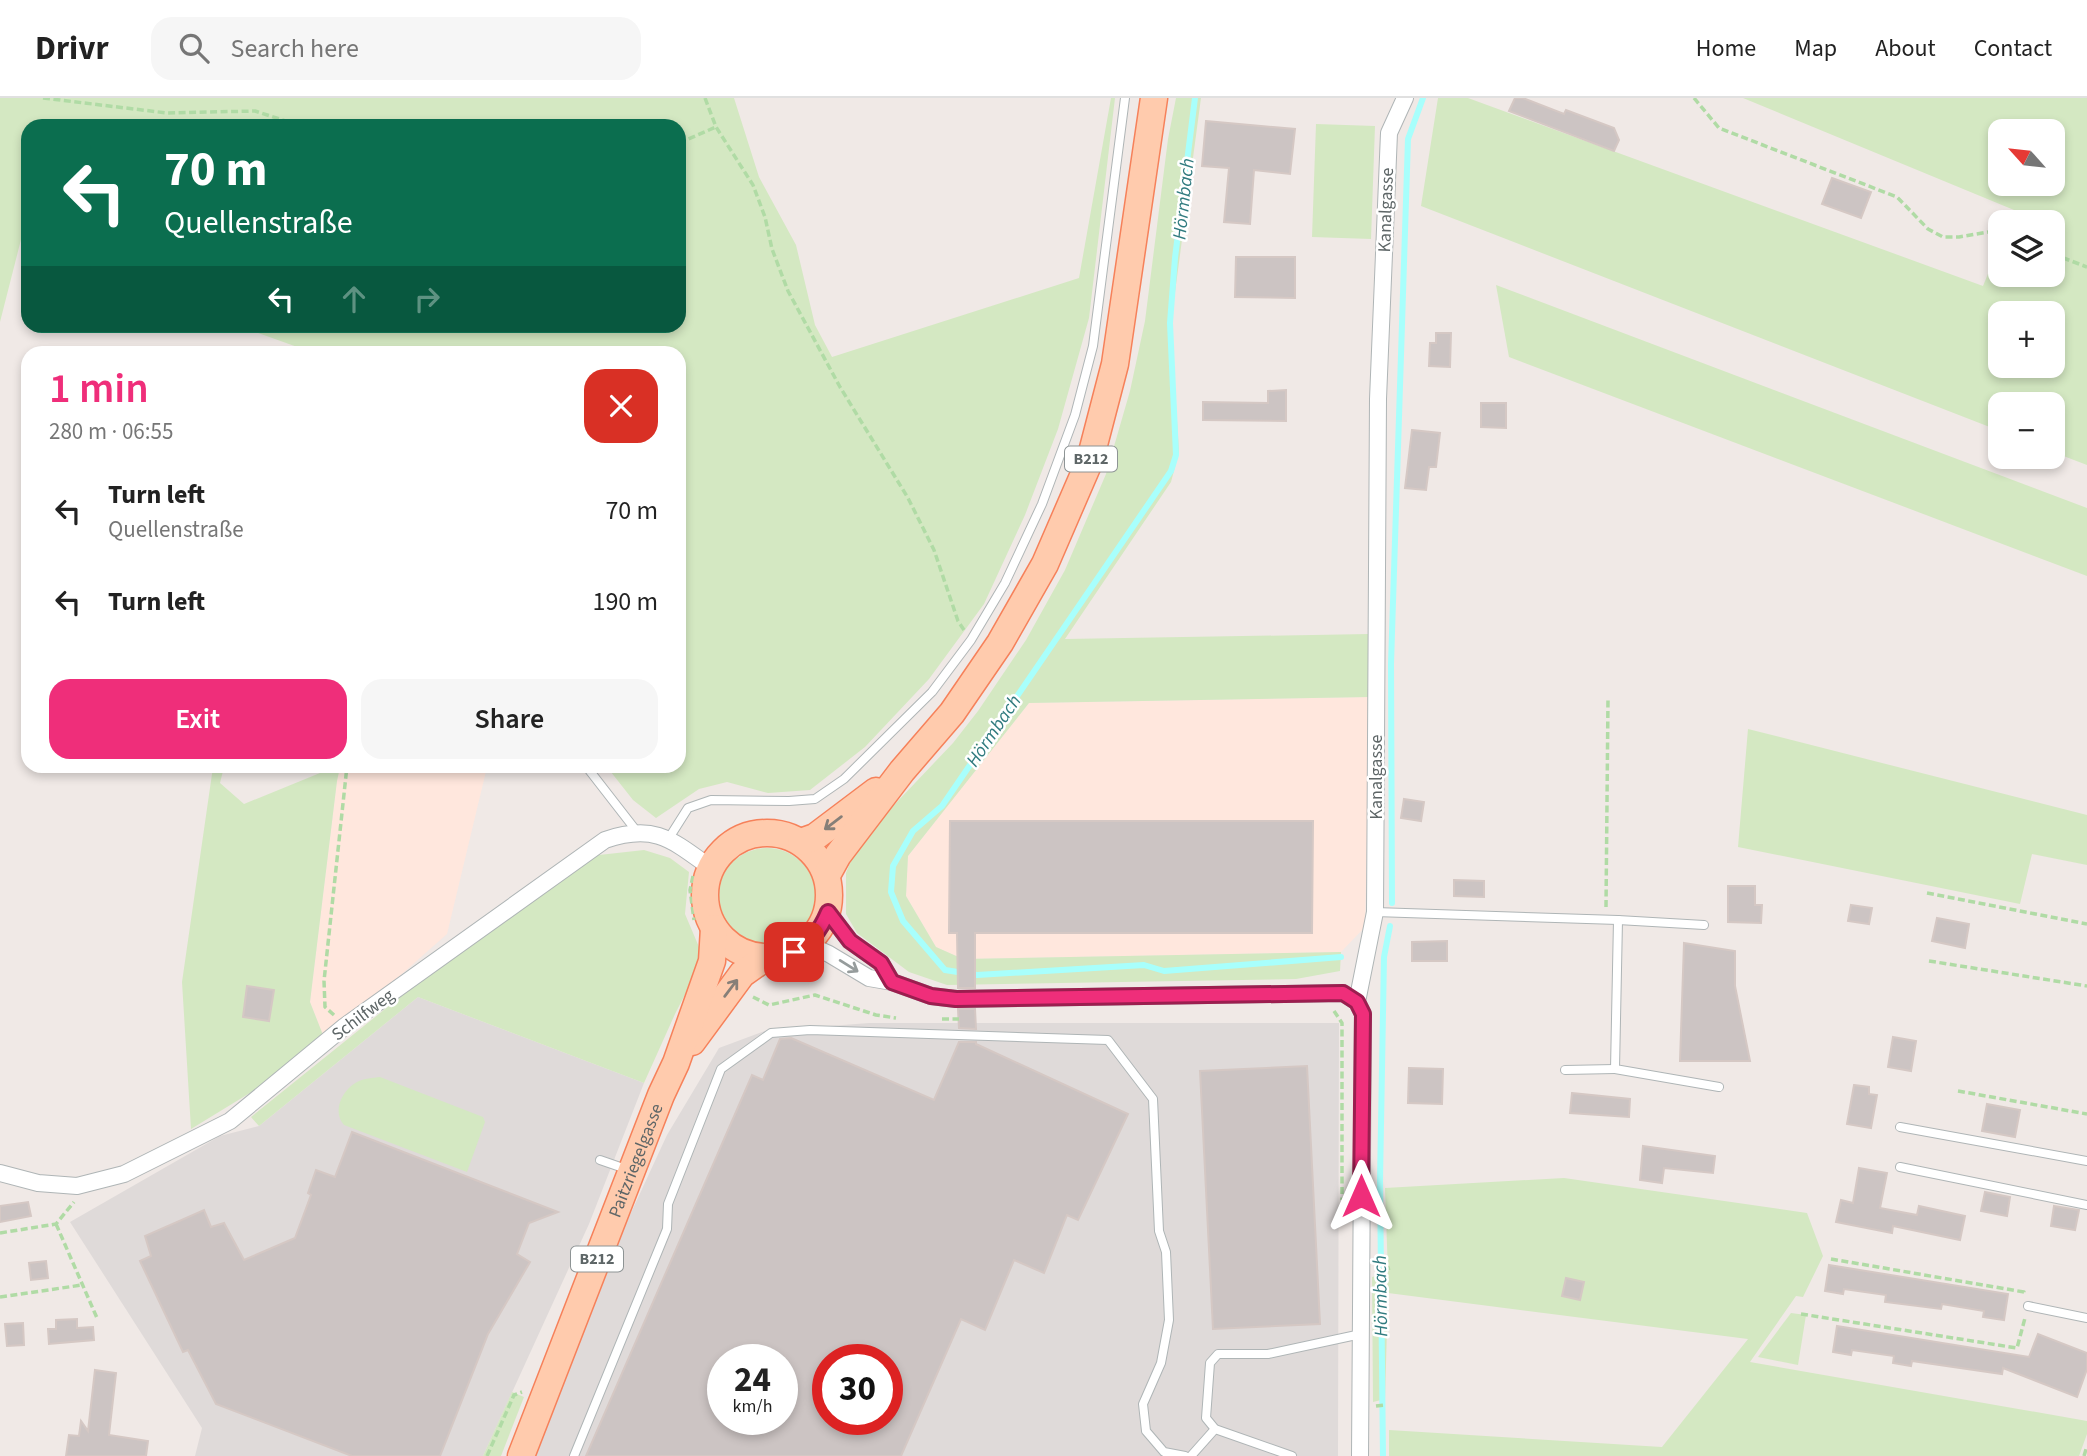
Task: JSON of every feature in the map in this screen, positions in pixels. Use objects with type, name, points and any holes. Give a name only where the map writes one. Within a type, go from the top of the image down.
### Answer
[{"type":"main road","name":"B212","points":[[827,875],[838,855],[902,771],[952,713],[1000,643],[1045,564],[1090,460],[1115,365],[1154,98]]},
{"type":"main road","name":"B212","points":[[801,842],[815,837],[902,771]]},
{"type":"main road","points":[[702,869],[740,839],[760,833],[781,834],[801,842],[817,856],[827,875],[830,894],[828,912],[820,930],[807,944]]},
{"type":"main road","name":"B212","points":[[702,869],[706,883],[705,926]]},
{"type":"main road","points":[[705,926],[735,949],[749,956],[765,958]]},
{"type":"main road","name":"Paitzriegelgasse","points":[[521,1456],[676,1063],[712,961],[705,926]]},
{"type":"main road","name":"B212","points":[[765,958],[794,952],[807,944]]},
{"type":"main road","name":"Paitzriegelgasse","points":[[676,1063],[742,974],[765,958]]},
{"type":"street","name":"Kanalgasse","points":[[1360,1456],[1363,1014],[1357,1002],[1375,912],[1378,399],[1389,133],[1405,98]]},
{"type":"street","name":"Schilfweg","points":[[0,1173],[38,1183],[77,1186],[124,1174],[230,1121],[345,1026],[605,840],[638,833],[669,838],[702,869]]},
{"type":"street","points":[[828,912],[850,941],[881,963],[892,982]]},
{"type":"street","points":[[807,944],[830,954],[869,978],[892,982],[922,993],[956,999],[1343,993],[1357,1002]]},
{"type":"lane","points":[[669,838],[688,808],[711,800],[816,799],[844,779],[932,692],[971,640],[1005,583],[1042,504],[1075,415],[1093,346],[1125,98]]},
{"type":"lane","points":[[591,773],[638,833]]},
{"type":"lane","points":[[1375,912],[1606,919],[1704,925]]},
{"type":"lane","points":[[1615,1069],[1618,920]]},
{"type":"lane","points":[[574,1456],[667,1229],[668,1204],[721,1069],[771,1033],[810,1030],[1108,1040],[1153,1100],[1159,1231],[1166,1252],[1169,1320],[1161,1363],[1143,1404],[1146,1431],[1164,1452],[1185,1456]]},
{"type":"lane","points":[[1564,1070],[1615,1069],[1719,1087]]},
{"type":"lane","points":[[1900,1126],[2087,1161]]},
{"type":"lane","points":[[600,1160],[632,1171]]},
{"type":"lane","points":[[1900,1167],[2087,1205]]},
{"type":"lane","points":[[2028,1307],[2087,1318]]},
{"type":"lane","points":[[1292,1456],[1215,1429],[1206,1418],[1210,1363],[1218,1354],[1268,1354],[1360,1334]]},
{"type":"lane","points":[[1191,1456],[1215,1429]]},
{"type":"path","points":[[43,98],[167,113],[256,111],[280,119]]},
{"type":"path","points":[[705,98],[716,127],[752,186],[765,217],[772,249],[788,291],[840,387],[908,498],[934,550],[958,621],[971,640]]},
{"type":"path","points":[[1694,98],[1719,128],[1897,197],[1928,229],[1943,237],[1988,232]]},
{"type":"path","points":[[686,140],[716,127]]},
{"type":"path","points":[[2065,259],[2087,267]]},
{"type":"path","points":[[1606,919],[1608,699]]},
{"type":"path","points":[[345,1026],[325,1007],[324,981],[346,773]]},
{"type":"path","points":[[702,869],[690,890],[692,912],[705,926]]},
{"type":"path","points":[[1927,893],[2087,924]]},
{"type":"path","points":[[1929,961],[2087,986]]},
{"type":"path","points":[[1958,1091],[2087,1114]]},
{"type":"path","points":[[0,1233],[56,1224],[74,1204],[77,1186]]},
{"type":"path","points":[[56,1224],[97,1318]]},
{"type":"path","points":[[1801,1314],[2017,1348],[2028,1307],[2024,1292],[1831,1259]]},
{"type":"path","points":[[1374,1272],[1390,1268]]},
{"type":"path","points":[[0,1297],[82,1285]]},
{"type":"path","points":[[487,1456],[514,1395],[530,1389],[526,1400]]},
{"type":"path","points":[[1377,1405],[1387,1405]]},
{"type":"path","points":[[2084,1456],[2087,1446]]},
{"type":"shaded area","points":[[1370,697],[1365,927],[1341,952],[963,959],[936,947],[906,896],[908,856],[1029,703]]},
{"type":"shaded area","points":[[339,773],[486,773],[447,934],[394,981],[323,1035],[310,1002]]},
{"type":"shaded area","points":[[418,997],[644,1083],[589,1224],[483,1456],[195,1456],[202,1428],[70,1222],[220,1136],[259,1126]]},
{"type":"shaded area","points":[[869,1023],[1339,1023],[1338,1456],[535,1456],[624,1228],[667,1135],[719,1048],[765,1031]]},
{"type":"green space","points":[[0,98],[734,98],[759,177],[796,245],[815,325],[832,357],[1079,278],[1111,98],[1115,98],[1089,318],[1058,429],[1025,515],[984,604],[929,679],[865,747],[810,790],[768,793],[727,782],[699,789],[656,818],[633,800],[612,773],[686,773],[686,346],[295,346],[258,333],[686,333],[686,119],[21,119],[21,240],[0,322]]},
{"type":"green space","points":[[1176,98],[1201,98],[1171,322],[1179,452],[1171,482],[1065,639],[1369,634],[1370,697],[1029,703],[908,856],[906,896],[936,947],[963,959],[1341,952],[1340,971],[1296,979],[947,985],[909,972],[857,933],[846,914],[846,873],[858,843],[953,743],[1026,640],[1065,570],[1106,474],[1130,391],[1145,321],[1168,139]]},
{"type":"green space","points":[[1438,98],[1468,98],[1983,286],[1988,274],[1988,287],[2065,287],[2065,210],[2014,210],[1743,98],[2087,98],[2087,465],[2065,457],[2065,392],[1988,392],[1988,426],[1421,206]]},
{"type":"green space","points":[[1316,124],[1375,126],[1371,239],[1312,237]]},
{"type":"green space","points":[[1496,285],[2087,508],[2087,576],[1509,357]]},
{"type":"green space","points":[[1748,729],[2087,815],[2087,865],[2032,854],[2020,904],[1738,847]]},
{"type":"green space","points":[[212,773],[222,773],[220,783],[244,804],[320,773],[339,773],[310,1002],[323,1035],[276,1077],[191,1129],[182,982]]},
{"type":"green space","points":[[767,848],[786,852],[802,862],[812,878],[816,897],[812,916],[802,932],[786,942],[767,946],[748,942],[732,932],[722,916],[718,897],[722,878],[732,862],[748,852]]},
{"type":"green space","points":[[644,850],[670,858],[689,872],[685,914],[699,947],[697,971],[644,1083],[418,997],[259,1126],[251,1117],[457,951],[498,926],[549,884],[590,856]]},
{"type":"green space","points":[[380,1077],[483,1117],[485,1122],[467,1172],[344,1125],[339,1114],[343,1095],[360,1081]]},
{"type":"green space","points":[[1564,1178],[1807,1213],[1823,1256],[1803,1297],[1796,1296],[1750,1362],[2087,1421],[2087,1434],[2079,1456],[1389,1456],[1389,1430],[1662,1447],[1748,1339],[1388,1293],[1385,1399],[1373,1402],[1372,1277],[1388,1273],[1385,1188]]},
{"type":"green space","points":[[1791,1313],[1806,1315],[1798,1365],[1758,1357]]},
{"type":"green space","points":[[512,1392],[524,1397],[501,1456],[483,1456]]},
{"type":"building","points":[[1515,98],[1523,98],[1564,114],[1566,110],[1614,128],[1619,140],[1614,151],[1509,111]]},
{"type":"building","points":[[1206,121],[1295,129],[1290,174],[1254,170],[1250,224],[1224,222],[1229,168],[1202,166]]},
{"type":"building","points":[[1832,178],[1871,192],[1861,218],[1822,204]]},
{"type":"building","points":[[1236,257],[1295,257],[1295,298],[1235,297]]},
{"type":"building","points":[[1436,333],[1451,333],[1450,367],[1429,366],[1430,343],[1436,343]]},
{"type":"building","points":[[1286,390],[1286,421],[1203,420],[1203,402],[1268,403],[1268,391]]},
{"type":"building","points":[[1481,403],[1506,403],[1506,428],[1481,427]]},
{"type":"building","points":[[1412,430],[1440,433],[1436,467],[1429,467],[1426,490],[1405,488]]},
{"type":"building","points":[[1404,799],[1424,802],[1421,821],[1401,818]]},
{"type":"building","points":[[950,821],[1313,821],[1312,933],[975,933],[975,988],[958,988],[957,933],[949,933]]},
{"type":"building","points":[[1454,880],[1484,881],[1484,897],[1454,896]]},
{"type":"building","points":[[1728,886],[1755,886],[1755,905],[1762,905],[1761,923],[1728,922]]},
{"type":"building","points":[[1851,905],[1872,908],[1869,924],[1848,921]]},
{"type":"building","points":[[1937,918],[1969,924],[1965,948],[1932,941]]},
{"type":"building","points":[[1447,941],[1447,961],[1412,961],[1412,942]]},
{"type":"building","points":[[1684,943],[1735,951],[1735,986],[1750,1061],[1680,1061]]},
{"type":"building","points":[[247,986],[274,990],[269,1021],[243,1017]]},
{"type":"building","points":[[958,1009],[975,1009],[976,1029],[959,1028]]},
{"type":"building","points":[[1893,1037],[1916,1041],[1911,1071],[1888,1067]]},
{"type":"building","points":[[791,1038],[934,1100],[959,1042],[976,1042],[1128,1114],[1078,1220],[1067,1215],[1044,1273],[1014,1260],[985,1330],[961,1319],[901,1456],[586,1456],[752,1075],[763,1080],[780,1039]]},
{"type":"building","points":[[1307,1066],[1320,1324],[1213,1329],[1200,1071]]},
{"type":"building","points":[[1409,1068],[1443,1069],[1442,1104],[1408,1103]]},
{"type":"building","points":[[1854,1085],[1869,1087],[1869,1094],[1877,1095],[1871,1128],[1847,1124]]},
{"type":"building","points":[[1572,1093],[1630,1099],[1629,1117],[1570,1113]]},
{"type":"building","points":[[1987,1104],[2020,1110],[2015,1137],[1982,1131]]},
{"type":"building","points":[[352,1132],[558,1212],[529,1223],[517,1254],[530,1262],[488,1334],[440,1456],[352,1456],[216,1404],[188,1350],[183,1352],[140,1261],[151,1256],[145,1236],[204,1210],[211,1227],[224,1223],[244,1260],[295,1238],[311,1195],[308,1193],[316,1170],[335,1177]]},
{"type":"building","points":[[1643,1146],[1715,1156],[1713,1173],[1664,1168],[1662,1183],[1640,1180]]},
{"type":"building","points":[[1859,1168],[1887,1173],[1880,1208],[1917,1215],[1919,1206],[1965,1216],[1960,1240],[1893,1226],[1892,1233],[1836,1222],[1841,1200],[1853,1203]]},
{"type":"building","points":[[1985,1192],[2010,1197],[2007,1216],[1981,1211]]},
{"type":"building","points":[[28,1202],[31,1216],[0,1222],[0,1206]]},
{"type":"building","points":[[2054,1206],[2079,1210],[2075,1230],[2051,1226]]},
{"type":"building","points":[[46,1261],[48,1278],[31,1280],[29,1263]]},
{"type":"building","points":[[1829,1265],[2008,1294],[2004,1320],[1983,1317],[1984,1311],[1942,1304],[1941,1309],[1885,1302],[1886,1295],[1844,1289],[1843,1294],[1825,1291]]},
{"type":"building","points":[[1566,1278],[1584,1282],[1580,1300],[1562,1296]]},
{"type":"building","points":[[77,1319],[77,1328],[93,1327],[94,1340],[49,1344],[48,1329],[56,1329],[56,1320]]},
{"type":"building","points":[[23,1323],[24,1345],[7,1346],[5,1324]]},
{"type":"building","points":[[1837,1326],[2029,1357],[2038,1334],[2087,1353],[2087,1369],[2077,1397],[2003,1368],[2002,1374],[1912,1361],[1911,1366],[1893,1363],[1894,1356],[1852,1350],[1851,1355],[1833,1352]]},
{"type":"building","points":[[95,1370],[116,1373],[109,1435],[148,1441],[146,1456],[66,1456],[69,1435],[79,1436],[81,1421],[88,1431]]},
{"type":"waterway","name":"Hörmbach","points":[[1195,98],[1175,258],[1170,323],[1176,455],[1171,471],[942,806],[913,831],[893,866],[891,892],[903,921],[945,970],[977,975],[1144,965],[1164,971],[1341,957]]},
{"type":"waterway","name":"Hörmbach","points":[[1392,903],[1391,664],[1408,139],[1423,98]]},
{"type":"waterway","name":"Hörmbach","points":[[1383,1456],[1380,1181],[1384,957],[1390,926]]},
{"type":"route","points":[[794,952],[807,944],[820,930],[828,912],[850,941],[881,963],[892,982],[931,996],[956,999],[1343,993],[1357,1002],[1363,1014],[1361,1196]]}]
